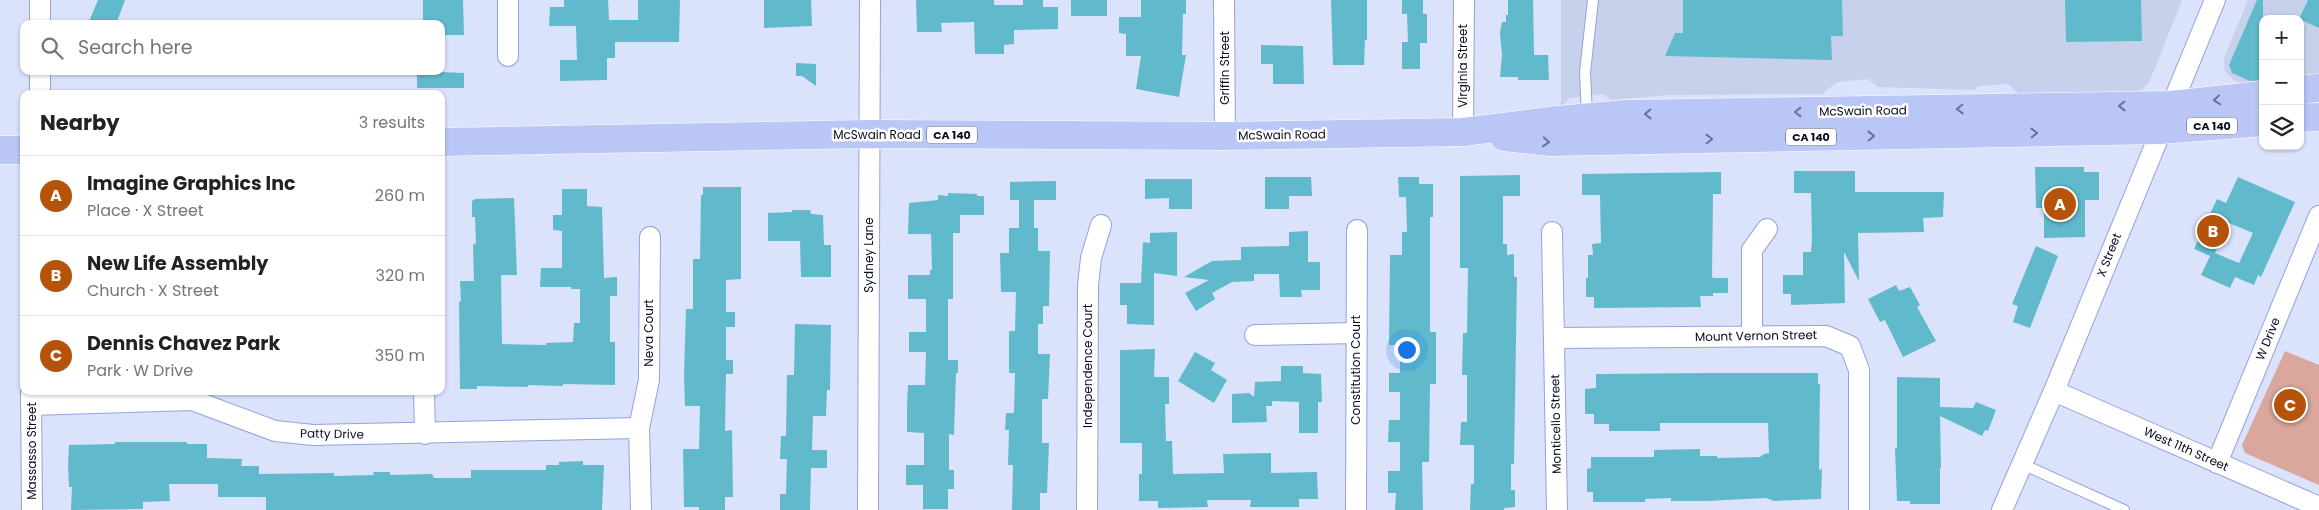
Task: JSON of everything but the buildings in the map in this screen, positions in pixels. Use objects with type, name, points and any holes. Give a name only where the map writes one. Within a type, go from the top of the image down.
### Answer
[{"type":"main road","points":[[2304,90],[2319,88]]},
{"type":"main road","name":"McSwain Road","points":[[445,142],[869,134],[1225,136],[1463,132],[1588,118],[1647,114],[2171,105],[2259,95]]},
{"type":"main road","points":[[2304,118],[2319,117]]},
{"type":"main road","name":"McSwain Road","points":[[1463,132],[1552,142],[2160,130],[2259,122]]},
{"type":"main road","points":[[0,150],[20,150]]},
{"type":"street","points":[[40,0],[40,20]]},
{"type":"street","points":[[508,0],[508,56]]},
{"type":"street","name":"Sydney Lane","points":[[868,510],[870,0]]},
{"type":"street","name":"Griffin Street","points":[[1224,0],[1225,136]]},
{"type":"street","name":"Virginia Street","points":[[1463,132],[1464,0]]},
{"type":"street","name":"X Street","points":[[2002,510],[2054,391],[2215,0]]},
{"type":"street","points":[[40,75],[40,90]]},
{"type":"street","name":"W Drive","points":[[2217,463],[2319,216]]},
{"type":"street","name":"Independence Court","points":[[1087,510],[1088,285],[1091,258],[1101,225]]},
{"type":"street","points":[[1752,336],[1752,250],[1767,229]]},
{"type":"street","name":"Constitution Court","points":[[1356,510],[1357,230]]},
{"type":"street","name":"Monticello Street","points":[[1552,232],[1557,510]]},
{"type":"street","name":"Neva Court","points":[[641,510],[639,428],[649,380],[650,237]]},
{"type":"street","points":[[1255,335],[1356,333]]},
{"type":"street","name":"Mount Vernon Street","points":[[1555,338],[1826,336],[1850,346],[1858,370],[1859,510]]},
{"type":"street","name":"West 11th Street","points":[[2054,391],[2319,507]]},
{"type":"street","points":[[424,395],[425,434]]},
{"type":"street","name":"Patty Drive","points":[[31,398],[192,400],[275,430],[313,435],[639,428]]},
{"type":"street","name":"Massasso Street","points":[[31,398],[32,510]]},
{"type":"lane","points":[[1588,118],[1585,72],[1593,0]]},
{"type":"lane","points":[[2022,464],[2124,510]]},
{"type":"shaded area","points":[[1561,0],[2182,0],[2149,83],[2141,90],[2133,92],[2020,95],[2008,84],[1978,86],[1975,90],[1878,87],[1868,79],[1837,82],[1822,94],[1669,95],[1611,100],[1603,94],[1570,98],[1561,107]]},
{"type":"shaded area","points":[[2248,0],[2319,0],[2319,75],[2304,77],[2304,15],[2259,15],[2259,82],[2245,84],[2233,80],[2225,71],[2224,58]]},
{"type":"shaded area","points":[[2285,351],[2319,365],[2319,485],[2245,453],[2242,445]]},
{"type":"place","name":"Imagine Graphics Inc","points":[[2060,204]]},
{"type":"place","name":"New Life Assembly","points":[[2213,231]]},
{"type":"place","name":"Dennis Chavez Park","points":[[2290,405]]}]
